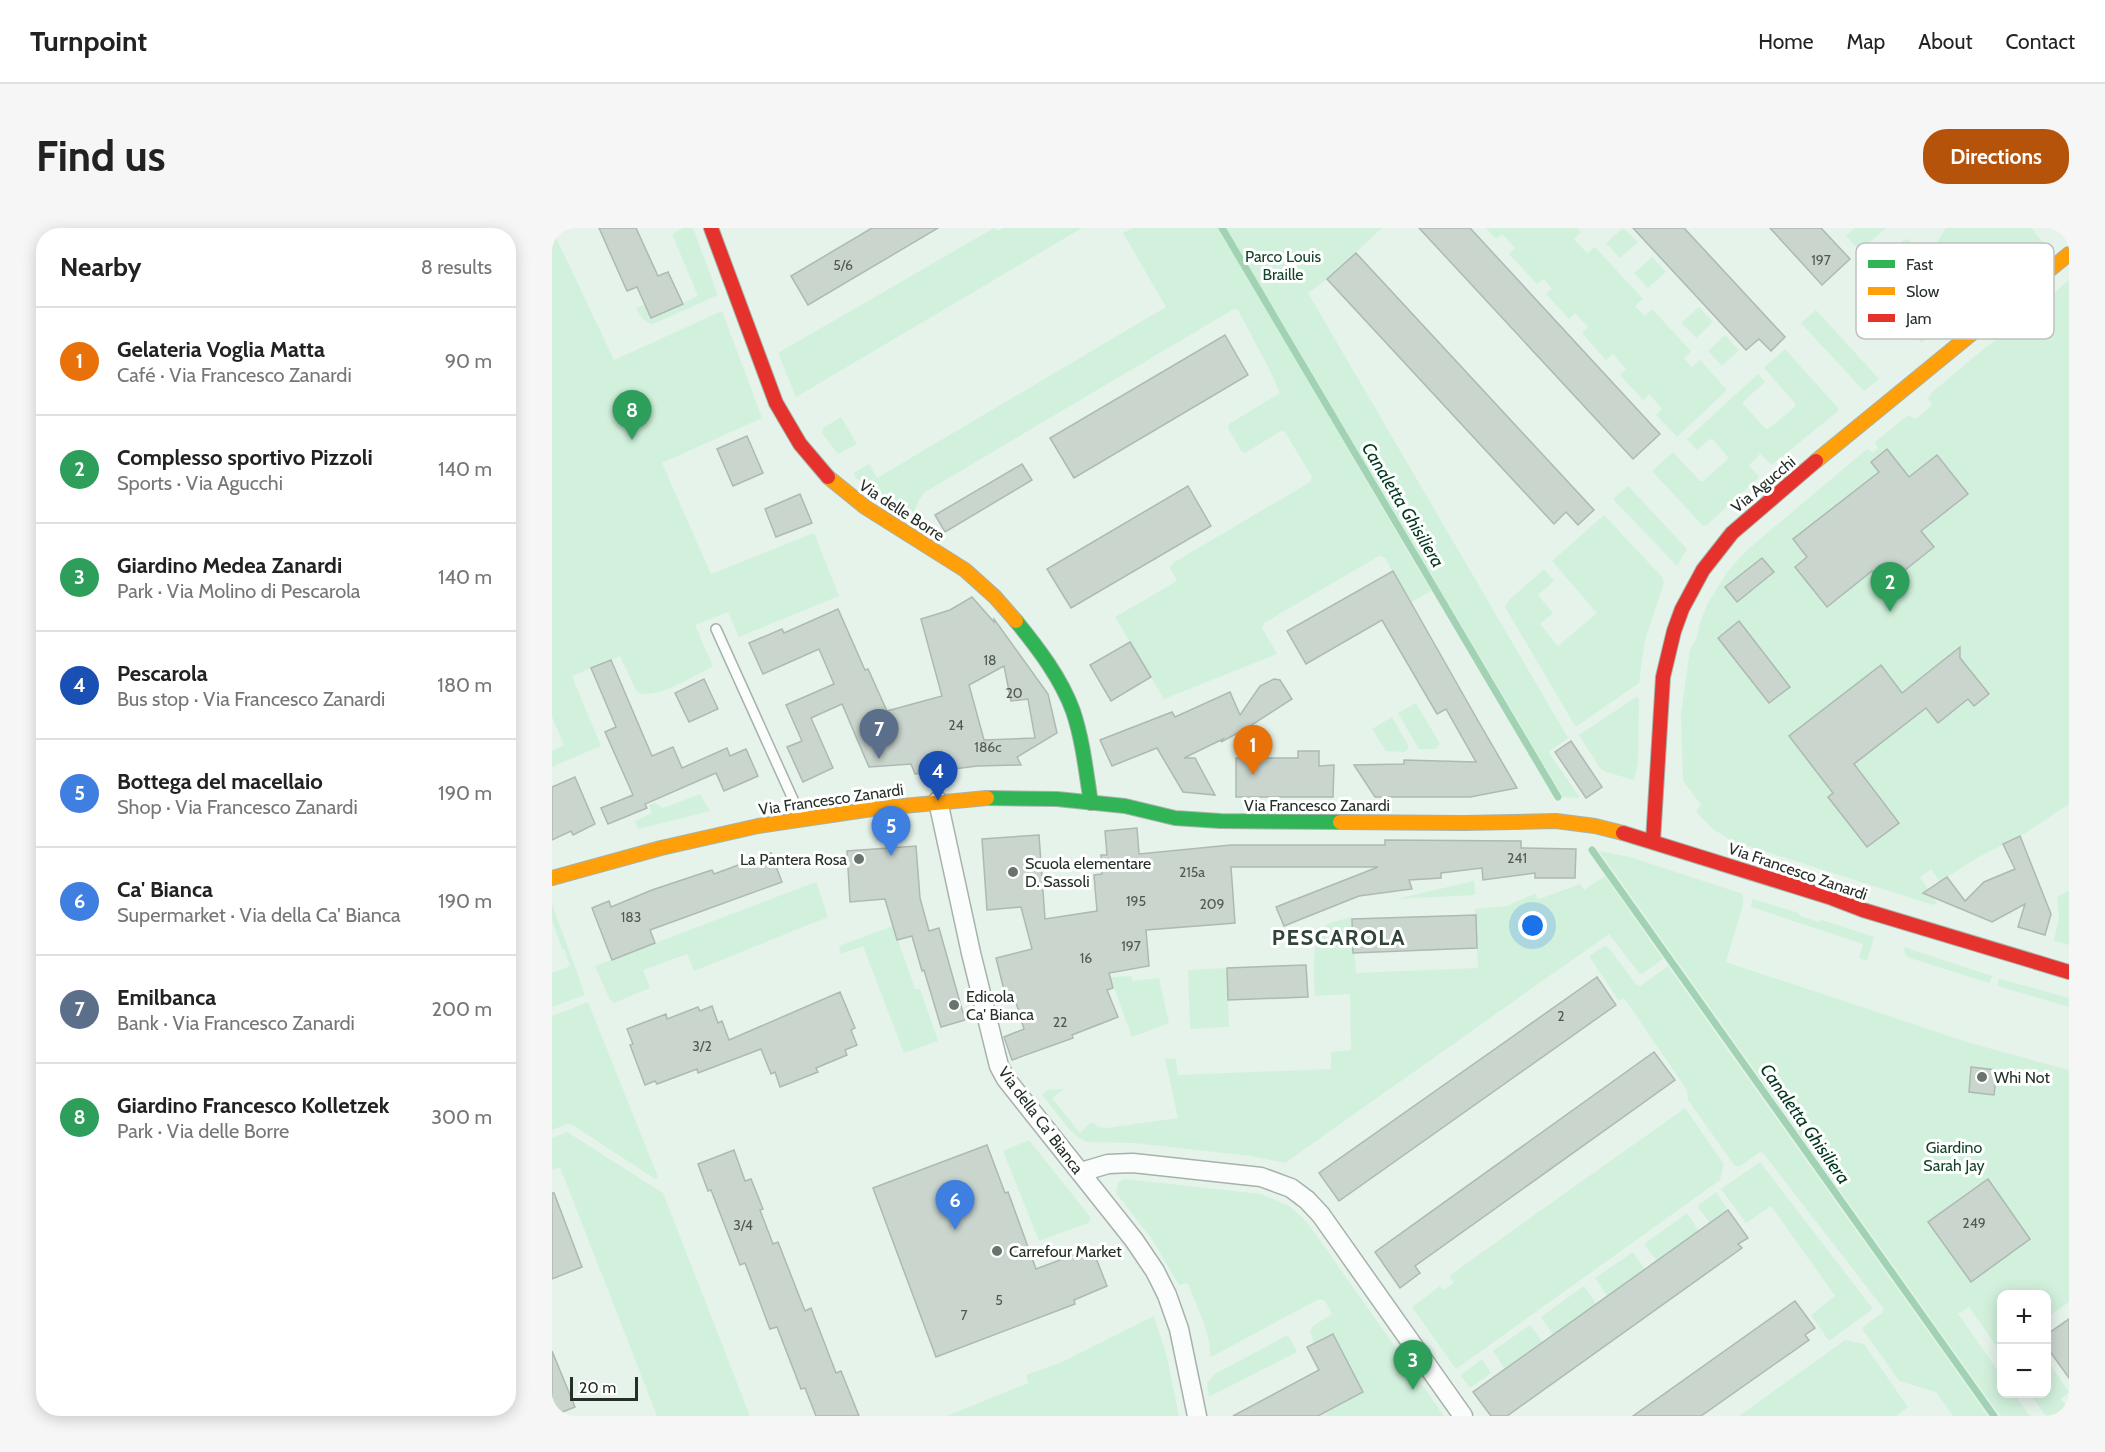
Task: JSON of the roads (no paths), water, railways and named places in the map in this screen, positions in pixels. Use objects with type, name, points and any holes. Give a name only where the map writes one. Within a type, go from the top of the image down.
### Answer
[{"type":"main road","name":"Via delle Borre","points":[[711,228],[762,360],[771,393],[807,453],[834,482],[873,514],[965,570],[1002,604],[1053,672],[1066,694],[1077,724],[1091,803]]},
{"type":"main road","name":"Via Agucchi","points":[[2054,266],[2069,254]]},
{"type":"main road","name":"Via Agucchi","points":[[1653,841],[1663,677],[1673,632],[1690,590],[1728,535],[1966,339]]},
{"type":"main road","name":"Via Francesco Zanardi","points":[[552,878],[713,835],[802,819],[938,801],[1003,798],[1057,799],[1135,808],[1175,818],[1220,821],[1464,823],[1556,821],[1603,827],[1653,841],[1863,910],[2069,972]]},
{"type":"street","name":"Via della Ca' Bianca","points":[[938,801],[973,963],[999,1066],[1006,1079],[1144,1254],[1167,1295],[1184,1347],[1197,1416]]},
{"type":"street","points":[[1081,1172],[1108,1164],[1133,1163],[1261,1177],[1291,1188],[1321,1215],[1463,1416]]},
{"type":"lane","points":[[716,629],[802,819]]},
{"type":"waterway","name":"Canaletta Ghisiliera","points":[[1222,228],[1558,797]]},
{"type":"waterway","name":"Canaletta Ghisiliera","points":[[1592,850],[1994,1416]]},
{"type":"place","name":"Giardino Francesco Kolletzek","points":[[632,440]]},
{"type":"place","name":"Complesso sportivo Pizzoli","points":[[1890,612]]},
{"type":"place","name":"Emilbanca","points":[[879,759]]},
{"type":"place","name":"Gelateria Voglia Matta","points":[[1253,775]]},
{"type":"place","name":"Pescarola","points":[[938,801]]},
{"type":"place","name":"Bottega del macellaio","points":[[891,856]]},
{"type":"place","name":"La Pantera Rosa","points":[[859,859]]},
{"type":"place","name":"Scuola elementare D. Sassoli","points":[[1013,872]]},
{"type":"place","name":"Edicola Ca' Bianca","points":[[954,1005]]},
{"type":"place","name":"Whi Not","points":[[1982,1077]]},
{"type":"place","name":"Ca' Bianca","points":[[955,1230]]},
{"type":"place","name":"Carrefour Market","points":[[997,1251]]},
{"type":"place","name":"Giardino Medea Zanardi","points":[[1413,1390]]},
{"type":"district","name":"PESCAROLA","points":[[1339,937]]},
{"type":"park label","name":"Parco Louis Braille","points":[[1283,265]]},
{"type":"park label","name":"Giardino Sarah Jay","points":[[1954,1156]]}]
